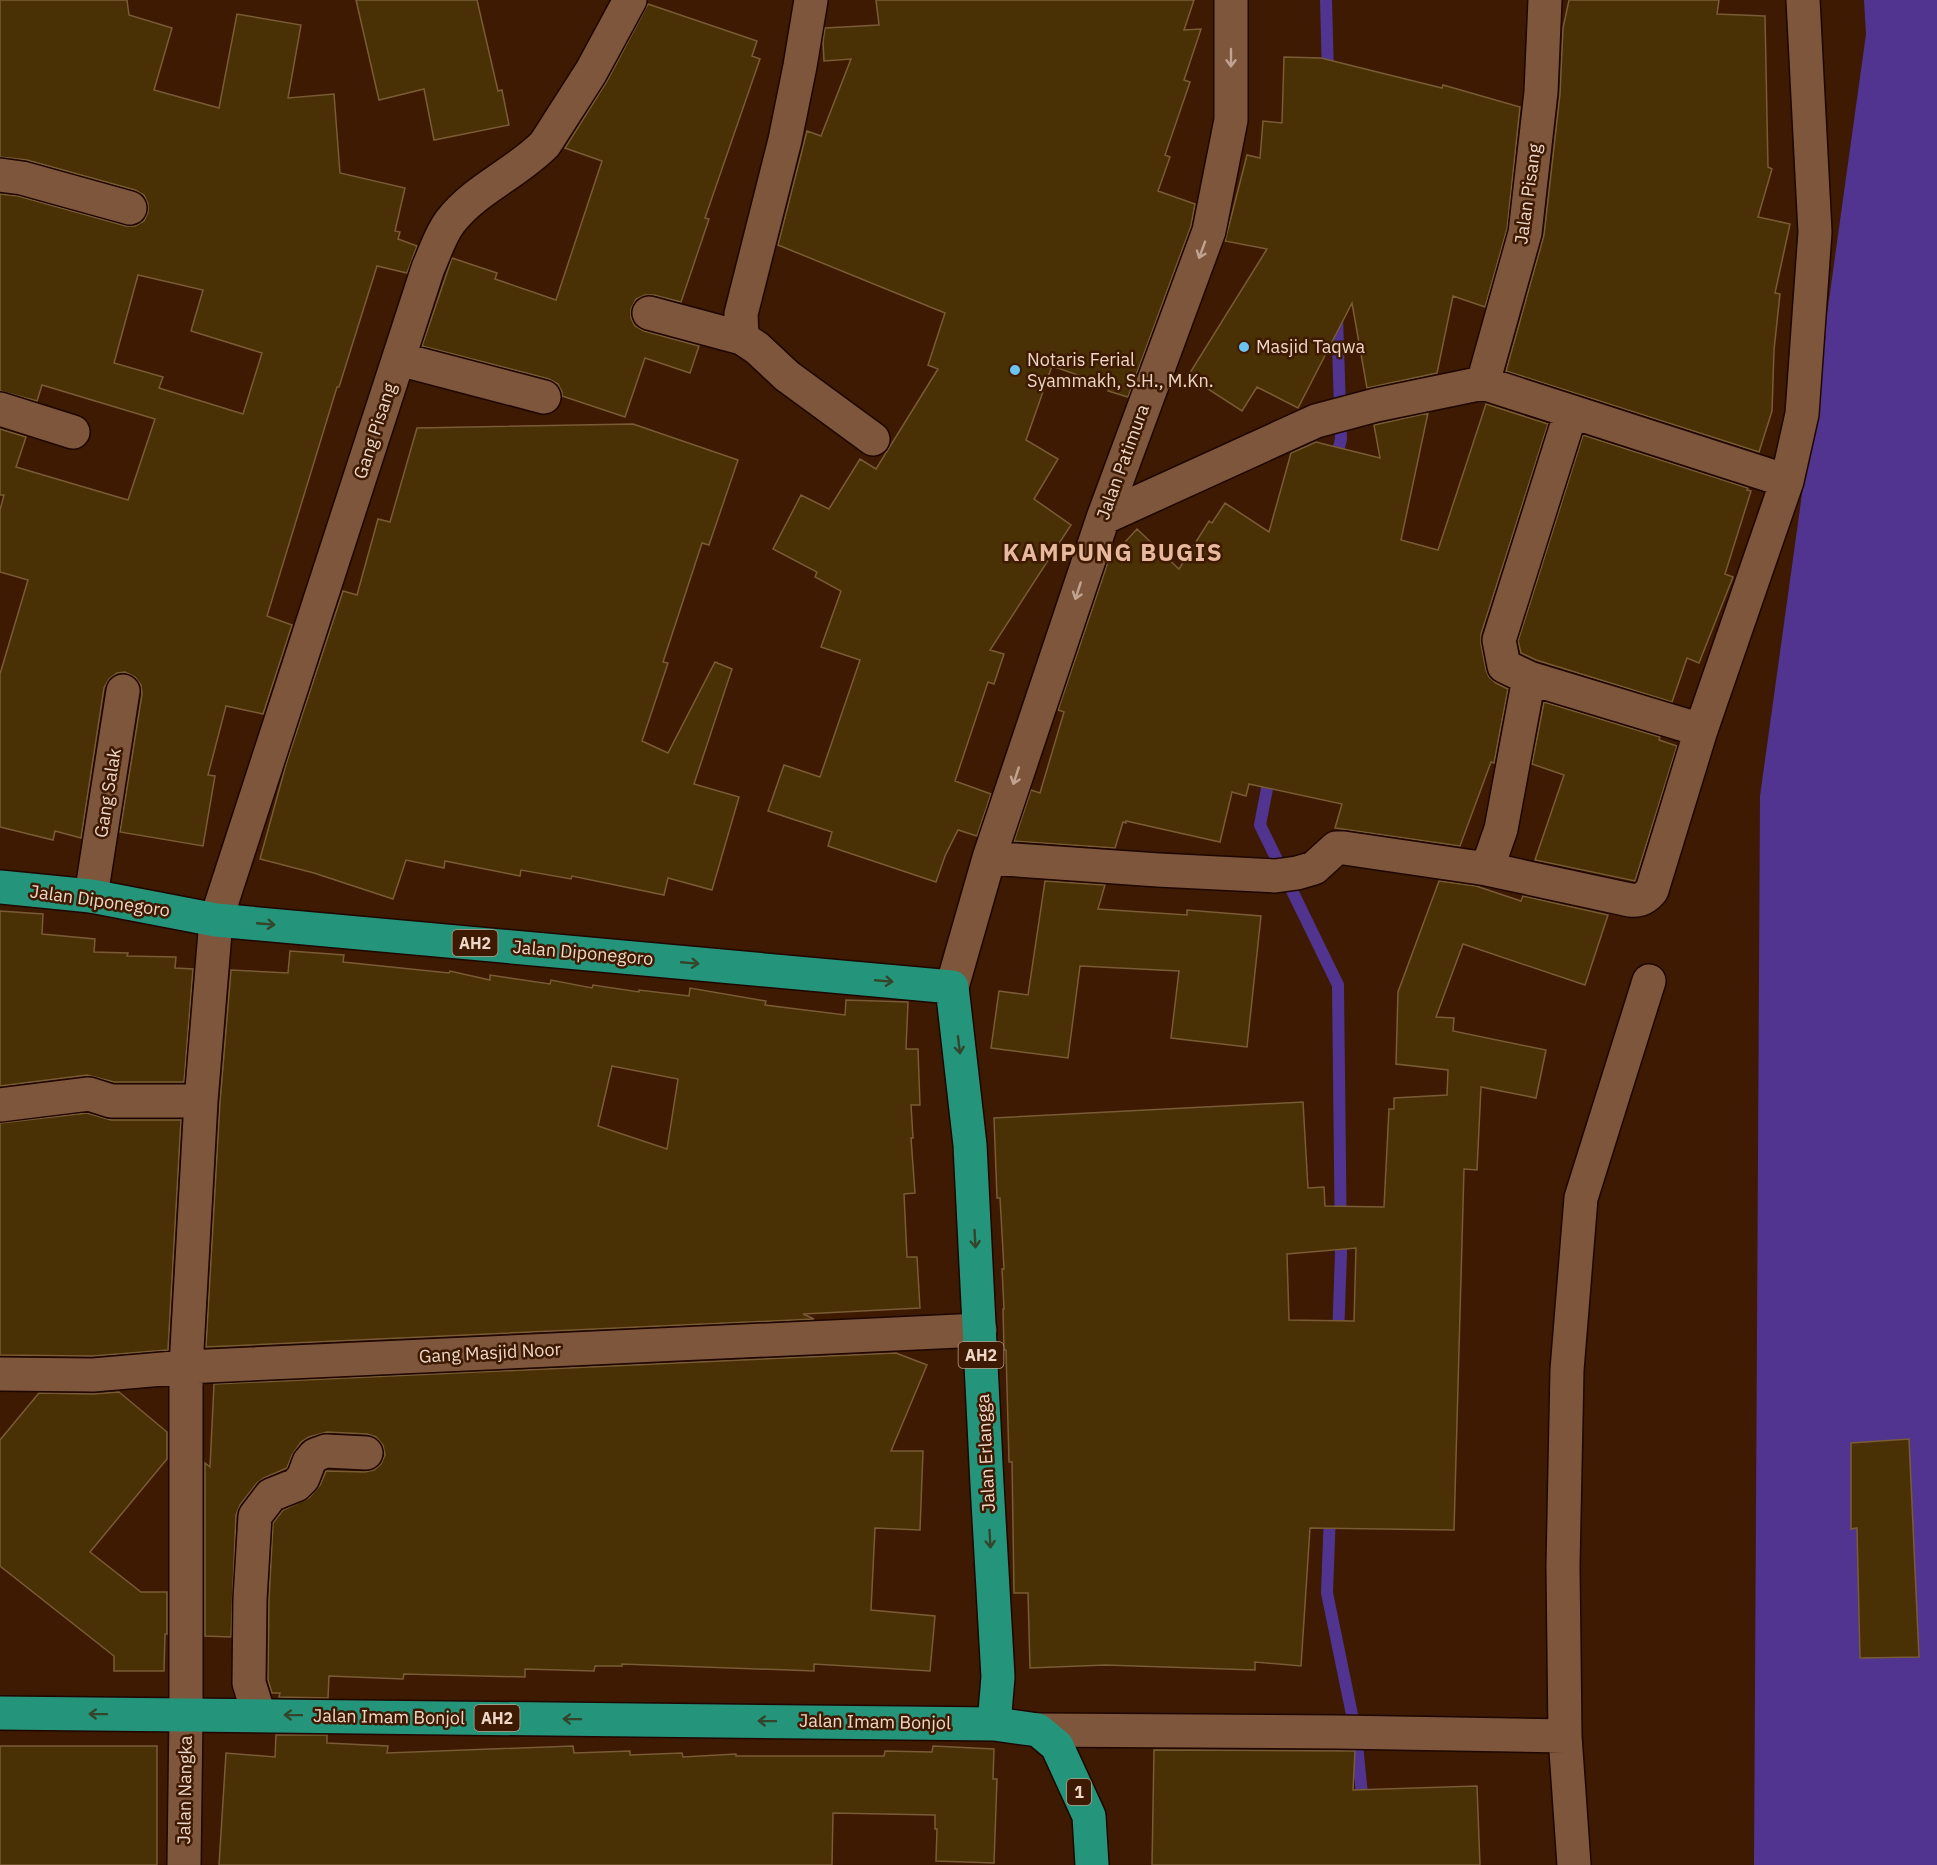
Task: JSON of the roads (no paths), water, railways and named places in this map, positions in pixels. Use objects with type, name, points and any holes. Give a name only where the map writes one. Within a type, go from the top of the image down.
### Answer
[{"type":"highway","name":"Jalan Diponegoro","points":[[0,887],[91,896],[216,920],[952,987]]},
{"type":"highway","name":"Jalan Erlangga","points":[[952,987],[970,1145],[998,1677],[994,1724]]},
{"type":"highway","name":"Jalan Imam Bonjol","points":[[0,1713],[994,1724]]},
{"type":"highway","points":[[994,1724],[1038,1730]]},
{"type":"highway","name":"1","points":[[1038,1730],[1057,1746],[1089,1816],[1092,1865]]},
{"type":"street","name":"Gang Pisang","points":[[186,1367],[201,1101],[216,920],[428,268],[449,224],[457,214],[545,144],[591,72],[630,0]]},
{"type":"street","points":[[742,338],[741,314],[784,140],[811,0]]},
{"type":"street","name":"Jalan Patimura","points":[[952,987],[989,858],[1102,518],[1209,231],[1231,120],[1231,0]]},
{"type":"street","name":"Jalan Pisang","points":[[1483,383],[1524,233],[1541,92],[1545,0]]},
{"type":"street","points":[[989,858],[1158,870],[1286,874],[1314,868],[1336,848],[1344,848],[1487,869],[1630,900],[1648,896],[1652,890],[1701,730],[1787,481],[1798,438],[1805,393],[1815,232],[1803,0]]},
{"type":"street","points":[[0,175],[22,178],[130,208]]},
{"type":"street","points":[[649,313],[742,338],[757,348],[787,376],[873,439]]},
{"type":"street","points":[[399,359],[544,397]]},
{"type":"street","points":[[1102,518],[1316,421],[1376,405],[1483,383],[1787,481]]},
{"type":"street","points":[[0,409],[73,432]]},
{"type":"street","points":[[1571,412],[1498,640],[1504,666],[1528,678],[1701,730]]},
{"type":"street","points":[[1487,869],[1501,829],[1528,678]]},
{"type":"street","name":"Gang Salak","points":[[91,896],[123,691]]},
{"type":"street","points":[[1574,1865],[1565,1736],[1563,1566],[1567,1370],[1581,1198],[1649,981]]},
{"type":"street","points":[[0,1105],[89,1094],[111,1101],[201,1101]]},
{"type":"street","name":"Gang Masjid Noor","points":[[0,1374],[93,1375],[186,1367],[980,1330]]},
{"type":"street","name":"Jalan Nangka","points":[[184,1865],[186,1367]]},
{"type":"street","points":[[259,1715],[249,1683],[250,1599],[255,1516],[271,1495],[296,1485],[303,1478],[309,1462],[315,1455],[326,1451],[366,1453]]},
{"type":"street","points":[[1038,1730],[1565,1736]]},
{"type":"waterway","points":[[1326,0],[1328,74]]},
{"type":"waterway","points":[[1335,463],[1341,439],[1337,316]]},
{"type":"waterway","points":[[1270,773],[1260,825],[1338,985],[1341,1253],[1338,1337]]},
{"type":"waterway","points":[[1330,1513],[1327,1593],[1356,1734],[1363,1805]]},
{"type":"place","name":"Masjid Taqwa","points":[[1244,347]]},
{"type":"place","name":"Notaris Ferial Syammakh, S.H., M.Kn.","points":[[1015,370]]},
{"type":"district","name":"KAMPUNG BUGIS","points":[[1113,553]]}]
